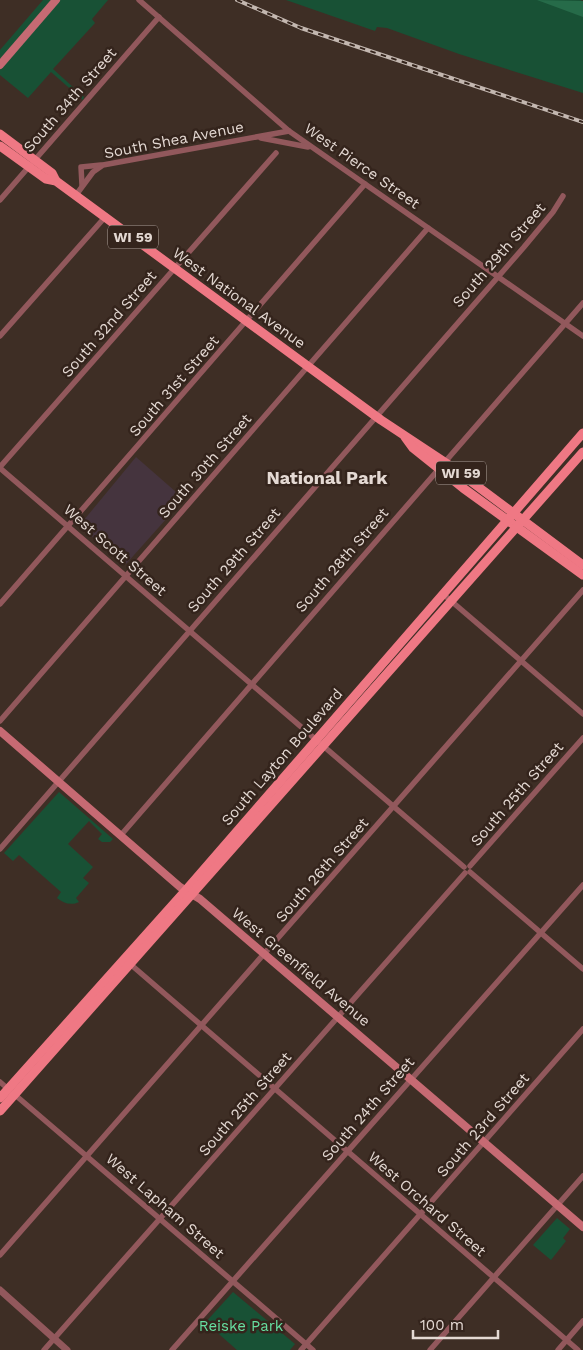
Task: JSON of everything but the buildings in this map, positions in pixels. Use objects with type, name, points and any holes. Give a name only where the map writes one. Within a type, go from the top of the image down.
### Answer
[{"type":"main road","points":[[0,65],[56,0]]},
{"type":"main road","name":"West National Avenue","points":[[0,134],[32,164]]},
{"type":"main road","name":"West National Avenue","points":[[0,146],[52,173],[56,181],[405,437],[417,441],[442,465],[583,575]]},
{"type":"main road","name":"South Layton Boulevard","points":[[190,892],[316,739],[583,433]]},
{"type":"main road","points":[[562,477],[557,469],[568,456],[572,446]]},
{"type":"main road","name":"South Layton Boulevard","points":[[0,1111],[11,1092],[324,746],[583,452]]},
{"type":"main road","name":"West National Avenue","points":[[520,524],[583,565]]},
{"type":"main road","name":"West Greenfield Avenue","points":[[0,731],[59,783],[412,1079],[583,1227]]},
{"type":"main road","name":"South Layton Boulevard","points":[[0,1098],[11,1092]]},
{"type":"street","name":"West Pierce Street","points":[[139,0],[289,131],[583,336]]},
{"type":"street","name":"South 34th Street","points":[[0,200],[159,17]]},
{"type":"street","name":"South Shea Avenue","points":[[76,195],[93,172],[103,165],[289,131]]},
{"type":"street","points":[[252,138],[284,141],[316,150]]},
{"type":"street","name":"South 32nd Street","points":[[0,468],[276,152]]},
{"type":"street","points":[[82,186],[81,167],[103,165]]},
{"type":"street","name":"South 31st Street","points":[[0,604],[365,184]]},
{"type":"street","name":"South 29th Street","points":[[0,849],[498,276],[553,212],[563,196]]},
{"type":"street","points":[[0,336],[106,216]]},
{"type":"street","name":"South 30th Street","points":[[0,721],[428,228]]},
{"type":"street","name":"South 28th Street","points":[[121,835],[583,303]]},
{"type":"street","name":"West Scott Street","points":[[0,468],[583,969]]},
{"type":"street","name":"South 26th Street","points":[[0,1255],[583,590]]},
{"type":"street","points":[[443,594],[583,714]]},
{"type":"street","name":"South 25th Street","points":[[44,1350],[583,738]]},
{"type":"street","name":"South 24th Street","points":[[172,1350],[583,885]]},
{"type":"street","name":"West Orchard Street","points":[[127,962],[578,1350]]},
{"type":"street","name":"South 23rd Street","points":[[301,1350],[583,1028]]},
{"type":"street","name":"West Lapham Street","points":[[0,1082],[313,1350]]},
{"type":"street","points":[[430,1350],[583,1176]]},
{"type":"street","points":[[0,1290],[66,1350]]},
{"type":"street","points":[[558,1350],[583,1321]]},
{"type":"shaded area","points":[[136,457],[184,499],[126,564],[79,526]]},
{"type":"green space","points":[[43,0],[108,0],[92,19],[95,23],[53,69],[84,97],[83,100],[51,72],[28,98],[0,75],[0,50]]},
{"type":"green space","points":[[286,0],[580,0],[583,1],[583,93],[459,54],[387,28],[377,27],[375,31]]},
{"type":"green space","points":[[537,0],[583,1],[583,17]]},
{"type":"green space","points":[[59,792],[113,839],[110,842],[102,842],[98,839],[102,834],[89,821],[68,844],[93,867],[83,878],[89,883],[76,898],[79,902],[73,904],[64,903],[57,898],[61,892],[19,855],[13,861],[4,853]]},
{"type":"green space","points":[[557,1218],[570,1229],[563,1238],[566,1241],[551,1260],[533,1245]]},
{"type":"green space","name":"Reiske Park","points":[[233,1292],[295,1344],[290,1350],[237,1350],[212,1328],[209,1331],[203,1325]]},
{"type":"railway","points":[[237,0],[301,28],[583,122]]},
{"type":"district","name":"National Park","points":[[327,477]]}]
